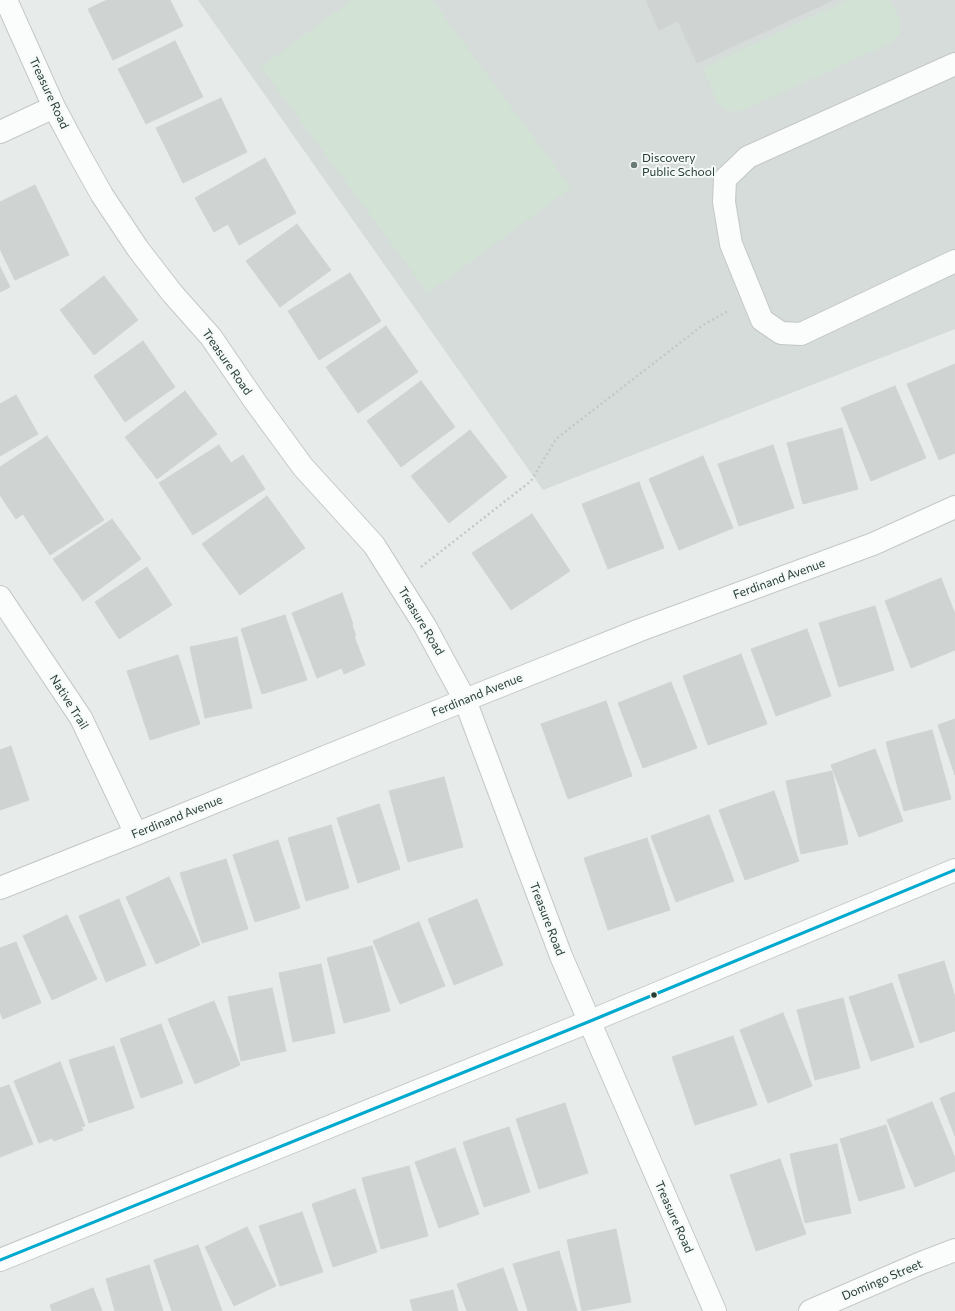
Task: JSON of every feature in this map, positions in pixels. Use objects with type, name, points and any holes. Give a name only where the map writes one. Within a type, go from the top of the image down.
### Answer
[{"type":"street","name":"Treasure Road","points":[[6,0],[54,107],[102,195],[138,249],[172,293],[211,337],[254,400],[303,467],[374,545],[425,626],[465,700],[560,956],[715,1311]]},
{"type":"street","points":[[955,64],[748,157],[725,179],[724,202],[731,244],[762,320],[781,333],[801,334],[955,261]]},
{"type":"street","points":[[0,132],[54,107]]},
{"type":"street","name":"Ferdinand Avenue","points":[[0,888],[640,630],[873,544],[955,507]]},
{"type":"street","name":"Native Trail","points":[[0,597],[81,718],[136,834]]},
{"type":"street","points":[[0,1260],[588,1022],[955,870]]},
{"type":"street","name":"Domingo Street","points":[[810,1311],[921,1263],[955,1250]]},
{"type":"path","points":[[399,584],[531,481],[556,439],[703,325],[752,297]]},
{"type":"shaded area","name":"Discovery Public School","points":[[198,0],[955,0],[955,329],[543,490]]},
{"type":"green space","points":[[352,0],[432,0],[571,188],[428,293],[261,67]]},
{"type":"green space","points":[[848,0],[890,0],[899,17],[901,31],[894,41],[742,111],[729,111],[718,104],[703,68]]},
{"type":"building","points":[[107,0],[170,0],[183,26],[113,60],[88,9]]},
{"type":"building","points":[[646,0],[833,0],[697,63],[678,21],[659,30]]},
{"type":"building","points":[[175,41],[203,97],[146,124],[118,69]]},
{"type":"building","points":[[221,98],[247,152],[183,183],[156,128]]},
{"type":"building","points":[[265,158],[296,213],[239,245],[228,224],[214,232],[195,198]]},
{"type":"building","points":[[35,185],[69,255],[15,280],[0,249],[0,202]]},
{"type":"building","points":[[297,224],[331,270],[280,307],[246,261]]},
{"type":"building","points":[[0,267],[10,287],[0,292]]},
{"type":"building","points":[[350,273],[381,321],[319,360],[288,311]]},
{"type":"building","points":[[104,276],[138,320],[94,355],[60,310]]},
{"type":"building","points":[[386,326],[418,372],[358,413],[326,367]]},
{"type":"building","points":[[143,341],[175,387],[125,422],[94,376]]},
{"type":"building","points":[[955,364],[955,453],[939,460],[907,384]]},
{"type":"building","points":[[421,381],[455,427],[401,467],[367,421]]},
{"type":"building","points":[[895,386],[926,458],[871,481],[841,408]]},
{"type":"building","points":[[185,391],[217,434],[157,479],[125,437]]},
{"type":"building","points":[[16,395],[38,434],[0,456],[0,404]]},
{"type":"building","points":[[842,428],[858,489],[803,504],[787,443]]},
{"type":"building","points":[[470,430],[507,477],[449,523],[411,476]]},
{"type":"building","points":[[47,436],[104,520],[50,555],[23,514],[16,519],[0,495],[0,467]]},
{"type":"building","points":[[219,445],[231,463],[243,455],[265,489],[193,535],[159,483]]},
{"type":"building","points":[[773,445],[794,508],[739,526],[718,464]]},
{"type":"building","points":[[703,456],[733,528],[679,550],[649,479]]},
{"type":"building","points":[[639,482],[664,548],[608,569],[582,504]]},
{"type":"building","points":[[267,496],[305,548],[240,595],[202,544]]},
{"type":"building","points":[[532,514],[570,571],[511,610],[472,553]]},
{"type":"building","points":[[112,519],[141,559],[83,601],[53,559]]},
{"type":"building","points":[[147,567],[172,605],[119,639],[95,602]]},
{"type":"building","points":[[941,578],[955,614],[955,650],[911,668],[885,601]]},
{"type":"building","points":[[342,593],[353,624],[352,625],[356,636],[354,636],[365,665],[344,674],[342,668],[317,678],[292,613]]},
{"type":"building","points":[[875,606],[894,670],[839,687],[819,623]]},
{"type":"building","points":[[285,615],[307,680],[262,694],[241,629]]},
{"type":"building","points":[[807,629],[831,696],[776,716],[751,649]]},
{"type":"building","points":[[237,637],[252,708],[205,718],[190,647]]},
{"type":"building","points":[[741,654],[767,724],[708,745],[683,676]]},
{"type":"building","points":[[178,655],[200,724],[150,740],[127,671]]},
{"type":"building","points":[[671,682],[697,748],[643,768],[618,703]]},
{"type":"building","points":[[606,701],[632,776],[568,799],[541,724]]},
{"type":"building","points":[[955,719],[955,775],[938,725]]},
{"type":"building","points":[[932,730],[951,799],[904,811],[886,742]]},
{"type":"building","points":[[11,746],[29,800],[0,810],[0,750]]},
{"type":"building","points":[[875,749],[903,821],[859,837],[831,765]]},
{"type":"building","points":[[832,771],[848,844],[801,854],[786,781]]},
{"type":"building","points":[[444,777],[463,847],[408,862],[389,791]]},
{"type":"building","points":[[774,791],[799,861],[745,880],[719,810]]},
{"type":"building","points":[[379,804],[400,869],[358,883],[337,818]]},
{"type":"building","points":[[709,815],[734,881],[676,902],[651,836]]},
{"type":"building","points":[[331,825],[349,888],[306,901],[288,838]]},
{"type":"building","points":[[647,838],[670,910],[608,930],[584,858]]},
{"type":"building","points":[[278,840],[300,908],[255,922],[233,855]]},
{"type":"building","points":[[226,859],[248,929],[202,943],[180,873]]},
{"type":"building","points":[[169,877],[200,945],[156,964],[126,897]]},
{"type":"building","points":[[119,899],[146,965],[106,982],[79,916]]},
{"type":"building","points":[[477,899],[503,965],[454,985],[428,919]]},
{"type":"building","points":[[67,915],[97,979],[52,1000],[23,936]]},
{"type":"building","points":[[419,922],[445,986],[400,1004],[373,941]]},
{"type":"building","points":[[16,942],[41,1003],[3,1019],[0,1012],[0,948]]},
{"type":"building","points":[[372,946],[390,1011],[344,1023],[327,958]]},
{"type":"building","points":[[944,961],[955,997],[955,1031],[920,1043],[898,975]]},
{"type":"building","points":[[321,964],[335,1033],[293,1042],[279,973]]},
{"type":"building","points":[[892,983],[914,1047],[871,1061],[849,997]]},
{"type":"building","points":[[272,988],[286,1051],[241,1061],[228,997]]},
{"type":"building","points":[[843,998],[860,1068],[815,1080],[797,1010]]},
{"type":"building","points":[[214,1001],[240,1065],[195,1084],[168,1019]]},
{"type":"building","points":[[783,1013],[812,1086],[768,1103],[740,1030]]},
{"type":"building","points":[[161,1024],[183,1083],[141,1098],[120,1039]]},
{"type":"building","points":[[733,1036],[757,1105],[695,1125],[672,1057]]},
{"type":"building","points":[[114,1046],[134,1108],[89,1123],[69,1060]]},
{"type":"building","points":[[60,1062],[85,1126],[81,1127],[83,1130],[54,1141],[52,1138],[39,1143],[14,1081]]},
{"type":"building","points":[[9,1085],[33,1144],[0,1157],[0,1088]]},
{"type":"building","points":[[955,1092],[955,1136],[940,1098]]},
{"type":"building","points":[[932,1102],[955,1158],[955,1171],[915,1187],[887,1120]]},
{"type":"building","points":[[565,1103],[588,1173],[539,1189],[516,1119]]},
{"type":"building","points":[[886,1125],[905,1188],[859,1201],[840,1139]]},
{"type":"building","points":[[509,1127],[530,1192],[484,1207],[463,1142]]},
{"type":"building","points":[[837,1144],[851,1213],[805,1223],[790,1154]]},
{"type":"building","points":[[455,1148],[479,1214],[439,1228],[415,1162]]},
{"type":"building","points":[[780,1159],[806,1234],[756,1251],[730,1175]]},
{"type":"building","points":[[409,1166],[428,1236],[381,1249],[362,1178]]},
{"type":"building","points":[[355,1189],[377,1252],[333,1267],[312,1204]]},
{"type":"building","points":[[302,1212],[323,1272],[280,1286],[259,1226]]},
{"type":"building","points":[[247,1227],[276,1286],[234,1306],[205,1247]]},
{"type":"building","points":[[616,1229],[631,1302],[582,1311],[567,1240]]},
{"type":"building","points":[[198,1245],[222,1311],[172,1311],[154,1260]]},
{"type":"building","points":[[559,1251],[577,1311],[528,1311],[513,1264]]},
{"type":"building","points":[[149,1265],[163,1311],[115,1311],[106,1279]]},
{"type":"building","points":[[503,1268],[518,1311],[467,1311],[457,1284]]},
{"type":"building","points":[[93,1288],[102,1311],[52,1311],[50,1305]]},
{"type":"building","points":[[453,1290],[458,1311],[413,1311],[410,1300]]},
{"type":"transit line","points":[[0,1260],[588,1022],[955,870]]},
{"type":"place","name":"Discovery Public School","points":[[634,165]]}]
